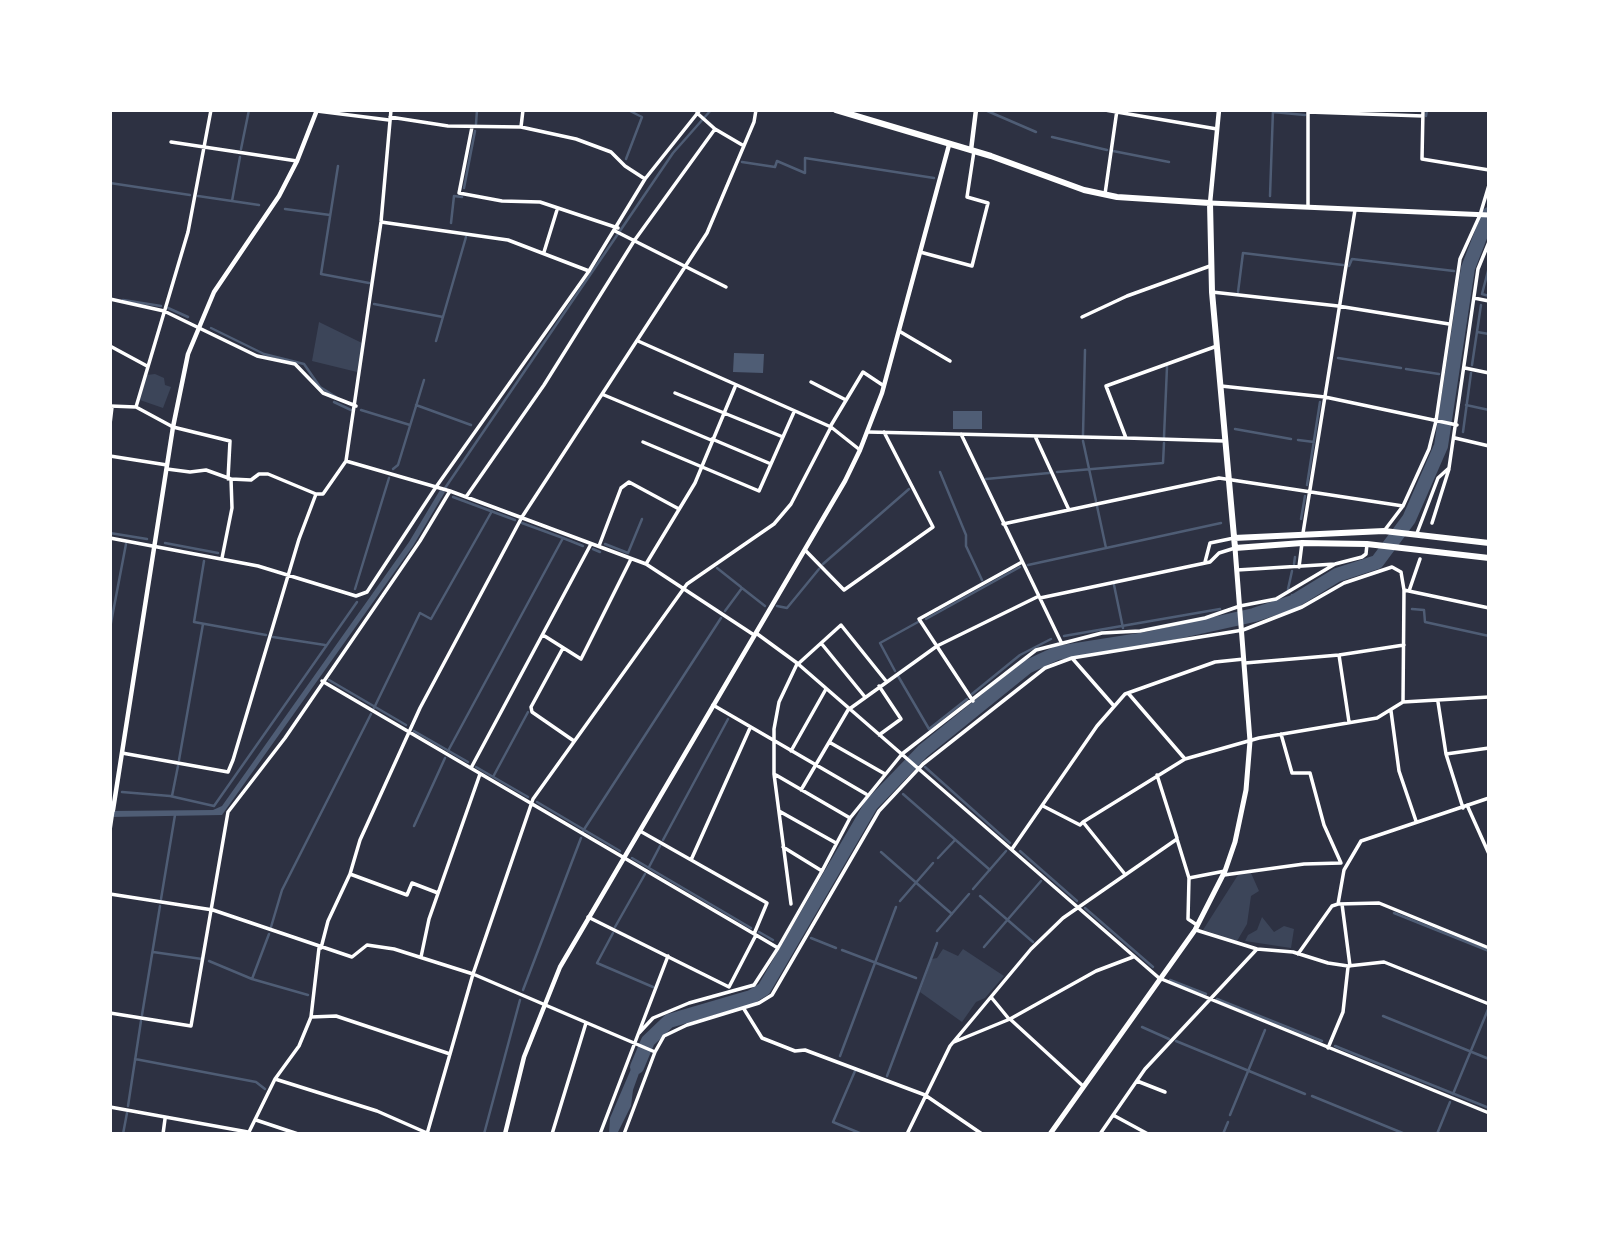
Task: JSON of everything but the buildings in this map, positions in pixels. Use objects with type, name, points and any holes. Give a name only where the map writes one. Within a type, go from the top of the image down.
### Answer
[{"type":"main road","points":[[836,110],[860,114],[948,145],[973,150],[1061,184],[1105,194],[1210,203],[1483,215]]},
{"type":"main road","points":[[1049,1134],[1196,927],[1224,873],[1242,814],[1250,741],[1212,292],[1210,203]]},
{"type":"main road","points":[[1234,538],[1386,531],[1489,543]]},
{"type":"main road","points":[[1235,548],[1367,544],[1489,558]]},
{"type":"street","points":[[136,407],[188,232],[211,110]]},
{"type":"street","points":[[110,830],[181,382],[198,328],[214,292],[279,196],[298,161],[316,110],[472,127],[521,127],[576,139],[611,152],[625,166],[645,179]]},
{"type":"street","points":[[110,456],[190,472],[206,470],[230,479],[251,480],[262,473],[268,474],[316,494],[323,494],[346,461],[356,406],[381,222],[391,110]]},
{"type":"street","points":[[521,127],[523,110]]},
{"type":"street","points":[[110,1107],[248,1133],[275,1079],[299,1046],[311,1017],[320,948],[328,921],[350,874],[360,840],[410,733],[522,517],[604,395],[686,267],[712,221],[744,146],[756,110]]},
{"type":"street","points":[[920,252],[972,266],[988,203],[967,197],[976,110]]},
{"type":"street","points":[[1105,110],[1217,129]]},
{"type":"street","points":[[1210,203],[1219,110]]},
{"type":"street","points":[[1423,110],[1422,159],[1489,170]]},
{"type":"street","points":[[1308,206],[1308,111],[1423,116]]},
{"type":"street","points":[[1105,194],[1117,112]]},
{"type":"street","points":[[110,538],[222,558],[356,596],[368,592],[617,230],[645,179],[699,113],[715,130],[744,146]]},
{"type":"street","points":[[472,127],[459,193],[502,201],[540,202],[557,210],[584,214],[726,287]]},
{"type":"street","points":[[466,497],[544,385],[634,241],[715,130]]},
{"type":"street","points":[[171,142],[298,161]]},
{"type":"street","points":[[505,1134],[524,1057],[543,1004],[588,917],[805,550],[860,450],[884,386],[948,145]]},
{"type":"street","points":[[1386,531],[1403,506],[1429,449],[1437,421],[1460,259],[1483,215],[1489,185]]},
{"type":"street","points":[[1303,533],[1355,208]]},
{"type":"street","points":[[544,252],[557,210]]},
{"type":"street","points":[[381,222],[508,240],[589,271]]},
{"type":"street","points":[[1432,523],[1449,468],[1478,269],[1489,242]]},
{"type":"street","points":[[1082,317],[1126,296],[1211,266]]},
{"type":"street","points":[[1212,292],[1338,306],[1449,324]]},
{"type":"street","points":[[1474,298],[1489,301]]},
{"type":"street","points":[[110,299],[164,311],[257,356],[295,364],[323,393],[356,406]]},
{"type":"street","points":[[899,331],[950,361]]},
{"type":"street","points":[[638,341],[736,387],[831,427],[860,450]]},
{"type":"street","points":[[1126,438],[1106,386],[1218,345]]},
{"type":"street","points":[[110,346],[147,366]]},
{"type":"street","points":[[1465,368],[1489,373]]},
{"type":"street","points":[[275,1079],[377,1111],[427,1134],[473,974],[531,804],[683,588],[774,524],[797,497],[802,480],[863,372],[884,386]]},
{"type":"street","points":[[811,382],[846,400]]},
{"type":"street","points":[[1221,386],[1325,397],[1456,425]]},
{"type":"street","points":[[646,564],[679,509],[736,387]]},
{"type":"street","points":[[675,393],[783,437]]},
{"type":"street","points":[[604,395],[771,464]]},
{"type":"street","points":[[110,424],[111,407],[136,407],[173,427],[232,443],[232,508],[222,558]]},
{"type":"street","points":[[643,442],[759,491],[794,411]]},
{"type":"street","points":[[868,432],[1226,441]]},
{"type":"street","points":[[805,550],[844,590],[933,527],[884,432]]},
{"type":"street","points":[[961,434],[1061,642]]},
{"type":"street","points":[[1035,436],[1069,510]]},
{"type":"street","points":[[1455,438],[1489,446]]},
{"type":"street","points":[[346,461],[449,491],[646,564],[798,663],[848,710],[1159,978],[1489,1113]]},
{"type":"street","points":[[1414,533],[1438,478],[1449,468]]},
{"type":"street","points":[[1003,524],[1219,478],[1403,506]]},
{"type":"street","points":[[599,546],[621,488],[629,482],[679,509]]},
{"type":"street","points":[[110,1013],[191,1026],[228,812],[285,738],[421,541],[449,491]]},
{"type":"street","points":[[122,752],[228,772],[290,577],[299,539],[316,494]]},
{"type":"street","points":[[1205,562],[1208,545],[1234,538]]},
{"type":"street","points":[[471,768],[591,544]]},
{"type":"street","points":[[1299,567],[1302,544]]},
{"type":"street","points":[[637,1034],[653,1018],[731,989],[754,985],[866,794],[903,755],[1024,658],[1061,642],[1102,633],[1140,631],[1205,618],[1276,599],[1335,565],[1366,555],[1367,544]]},
{"type":"street","points":[[801,790],[848,710],[937,646],[1040,597],[1205,562],[1235,548]]},
{"type":"street","points":[[542,635],[581,659],[631,559]]},
{"type":"street","points":[[1403,702],[1407,590],[1420,559]]},
{"type":"street","points":[[973,701],[919,619],[1022,562]]},
{"type":"street","points":[[1237,570],[1335,565]]},
{"type":"street","points":[[624,1134],[653,1051],[664,1036],[675,1030],[744,1009],[772,995],[879,811],[917,767],[1035,674],[1072,658],[1242,629],[1302,607],[1344,583],[1392,567],[1401,572],[1407,590]]},
{"type":"street","points":[[1407,590],[1489,608]]},
{"type":"street","points":[[791,904],[774,774],[779,702],[798,663],[841,625],[886,681]]},
{"type":"street","points":[[821,643],[864,697]]},
{"type":"street","points":[[1012,849],[1097,726],[1128,693],[1215,663],[1339,655],[1404,645]]},
{"type":"street","points":[[563,648],[532,712],[574,741]]},
{"type":"street","points":[[1339,655],[1349,722]]},
{"type":"street","points":[[1072,658],[1114,706]]},
{"type":"street","points":[[322,681],[778,948]]},
{"type":"street","points":[[879,686],[901,719],[879,735]]},
{"type":"street","points":[[791,751],[826,690]]},
{"type":"street","points":[[1128,693],[1185,759]]},
{"type":"street","points":[[1043,806],[1080,825],[1185,759],[1281,734],[1377,718],[1403,702],[1489,697]]},
{"type":"street","points":[[1438,702],[1446,754],[1465,807],[1489,855]]},
{"type":"street","points":[[713,705],[866,794]]},
{"type":"street","points":[[1391,711],[1399,772],[1416,822]]},
{"type":"street","points":[[691,860],[751,727]]},
{"type":"street","points":[[1281,734],[1292,773],[1310,773],[1324,825],[1344,863],[1340,904],[1349,966],[1347,993],[1343,1012],[1328,1048]]},
{"type":"street","points":[[829,742],[886,775]]},
{"type":"street","points":[[1446,754],[1489,748]]},
{"type":"street","points":[[421,957],[438,893],[480,774]]},
{"type":"street","points":[[774,774],[850,818]]},
{"type":"street","points":[[1157,775],[1179,835],[1177,839],[1189,878],[1188,919],[1196,927],[1257,949],[1298,954],[1349,966],[1384,962],[1489,1004]]},
{"type":"street","points":[[1189,878],[1304,864],[1344,863],[1366,837],[1489,798]]},
{"type":"street","points":[[779,811],[836,844]]},
{"type":"street","points":[[1083,822],[1124,873]]},
{"type":"street","points":[[640,831],[767,904],[731,989]]},
{"type":"street","points":[[907,1134],[952,1043],[1031,949],[1124,873],[1136,869],[1177,839]]},
{"type":"street","points":[[783,847],[822,871]]},
{"type":"street","points":[[350,874],[407,895],[412,883],[438,893]]},
{"type":"street","points":[[110,894],[212,910],[352,957],[367,945],[421,957],[473,974],[653,1051]]},
{"type":"street","points":[[1298,954],[1332,906],[1379,902],[1489,948]]},
{"type":"street","points":[[588,917],[731,989]]},
{"type":"street","points":[[1100,1134],[1137,1081],[1257,949]]},
{"type":"street","points":[[600,1134],[668,956]]},
{"type":"street","points":[[952,1043],[1009,1019],[1096,971],[1133,957]]},
{"type":"street","points":[[991,997],[1009,1019],[1083,1087]]},
{"type":"street","points":[[744,1009],[762,1038],[795,1051],[805,1050],[925,1095],[982,1134]]},
{"type":"street","points":[[311,1017],[337,1016],[450,1055]]},
{"type":"street","points":[[552,1134],[586,1023]]},
{"type":"street","points":[[1137,1081],[1165,1092]]},
{"type":"street","points":[[1113,1115],[1148,1134]]},
{"type":"street","points":[[163,1134],[165,1119]]},
{"type":"street","points":[[256,1120],[298,1134]]},
{"type":"shaded area","points":[[319,322],[362,343],[357,372],[312,361]]},
{"type":"shaded area","points":[[734,353],[764,354],[763,373],[733,372]]},
{"type":"shaded area","points":[[155,374],[164,378],[165,385],[171,387],[163,408],[140,400],[147,375]]},
{"type":"shaded area","points":[[953,411],[982,411],[982,429],[953,429]]},
{"type":"shaded area","points":[[440,490],[445,492],[413,546],[222,815],[110,817],[110,811],[213,810],[222,806],[409,542]]},
{"type":"shaded area","points":[[1251,873],[1259,891],[1251,896],[1247,924],[1237,941],[1203,930],[1238,875]]},
{"type":"shaded area","points":[[1262,917],[1274,932],[1284,926],[1294,929],[1291,948],[1245,941],[1248,935],[1257,930]]},
{"type":"shaded area","points":[[943,949],[958,956],[963,949],[1004,976],[985,998],[976,1002],[962,1022],[920,992],[932,959],[937,958]]},
{"type":"shaded area","points":[[640,1048],[647,1051],[633,1090],[631,1106],[617,1134],[609,1134],[610,1118]]},
{"type":"waterway","points":[[241,149],[249,110]]},
{"type":"waterway","points":[[282,110],[291,110]]},
{"type":"waterway","points":[[476,124],[477,110]]},
{"type":"waterway","points":[[626,159],[642,117],[628,110]]},
{"type":"waterway","points":[[443,491],[673,153],[711,110]]},
{"type":"waterway","points":[[985,110],[1036,132]]},
{"type":"waterway","points":[[1270,196],[1273,110]]},
{"type":"waterway","points":[[1426,116],[1427,110]]},
{"type":"waterway","points":[[1273,112],[1305,115]]},
{"type":"waterway","points":[[464,188],[475,131]]},
{"type":"waterway","points":[[1052,137],[1107,150]]},
{"type":"waterway","points":[[1113,151],[1169,162]]},
{"type":"waterway","points":[[232,201],[240,157]]},
{"type":"waterway","points":[[742,162],[775,167],[777,161],[805,173],[805,158],[934,178]]},
{"type":"waterway","points":[[338,166],[321,274],[369,283]]},
{"type":"waterway","points":[[110,183],[190,195]]},
{"type":"waterway","points":[[198,196],[259,205]]},
{"type":"waterway","points":[[451,223],[454,196],[462,197]]},
{"type":"waterway","points":[[285,209],[330,215]]},
{"type":"waterway","points":[[637,1067],[648,1041],[669,1021],[751,997],[764,989],[871,805],[923,751],[1027,667],[1057,653],[1146,639],[1254,615],[1293,602],[1337,575],[1377,562],[1409,519],[1441,446],[1468,268],[1489,214]]},
{"type":"waterway","points":[[436,341],[466,237]]},
{"type":"waterway","points":[[1238,292],[1243,253],[1343,265]]},
{"type":"waterway","points":[[1349,266],[1352,259],[1454,271]]},
{"type":"waterway","points":[[1489,267],[1482,294],[1489,296]]},
{"type":"waterway","points":[[123,300],[161,306]]},
{"type":"waterway","points":[[374,304],[443,317]]},
{"type":"waterway","points":[[1472,365],[1481,305]]},
{"type":"waterway","points":[[168,308],[188,317]]},
{"type":"waterway","points":[[211,328],[264,354],[304,364],[320,387],[336,397]]},
{"type":"waterway","points":[[1477,332],[1489,334]]},
{"type":"waterway","points":[[1083,435],[1085,350]]},
{"type":"waterway","points":[[1338,358],[1401,368]]},
{"type":"waterway","points":[[1164,437],[1167,367]]},
{"type":"waterway","points":[[1406,369],[1439,374]]},
{"type":"waterway","points":[[1463,432],[1471,373]]},
{"type":"waterway","points":[[393,469],[398,465],[424,380]]},
{"type":"waterway","points":[[334,402],[351,410]]},
{"type":"waterway","points":[[1307,485],[1320,402]]},
{"type":"waterway","points":[[416,405],[471,425]]},
{"type":"waterway","points":[[1466,405],[1489,410]]},
{"type":"waterway","points":[[361,410],[410,425]]},
{"type":"waterway","points":[[1235,429],[1291,439]]},
{"type":"waterway","points":[[1298,440],[1314,442]]},
{"type":"waterway","points":[[1083,441],[1096,501]]},
{"type":"waterway","points":[[1057,472],[1163,463],[1164,443]]},
{"type":"waterway","points":[[940,472],[966,535],[966,546],[982,580]]},
{"type":"waterway","points":[[986,479],[1049,473]]},
{"type":"waterway","points":[[355,589],[389,478]]},
{"type":"waterway","points":[[823,564],[909,489]]},
{"type":"waterway","points":[[1301,519],[1305,496]]},
{"type":"waterway","points":[[453,497],[515,520]]},
{"type":"waterway","points":[[1097,506],[1106,548]]},
{"type":"waterway","points":[[374,708],[420,613],[431,619],[492,511]]},
{"type":"waterway","points":[[605,544],[628,553],[642,519]]},
{"type":"waterway","points":[[522,523],[563,538]]},
{"type":"waterway","points":[[1028,565],[1221,523]]},
{"type":"waterway","points":[[110,533],[147,539]]},
{"type":"waterway","points":[[448,751],[563,538],[583,546]]},
{"type":"waterway","points":[[165,543],[218,553]]},
{"type":"waterway","points":[[110,628],[126,544]]},
{"type":"waterway","points":[[593,549],[600,552]]},
{"type":"waterway","points":[[1294,564],[1295,557]]},
{"type":"waterway","points":[[204,561],[194,622],[266,635]]},
{"type":"waterway","points":[[926,619],[1020,567]]},
{"type":"waterway","points":[[717,568],[741,587]]},
{"type":"waterway","points":[[777,606],[787,608],[819,569]]},
{"type":"waterway","points":[[1288,589],[1292,571]]},
{"type":"waterway","points":[[1114,585],[1123,628]]},
{"type":"waterway","points":[[725,611],[742,588],[765,606]]},
{"type":"waterway","points":[[1292,595],[1293,602]]},
{"type":"waterway","points":[[122,792],[170,796],[214,806],[357,602]]},
{"type":"waterway","points":[[1064,636],[1220,609]]},
{"type":"waterway","points":[[1412,609],[1424,610],[1425,622],[1489,636]]},
{"type":"waterway","points":[[583,831],[721,618]]},
{"type":"waterway","points":[[895,671],[880,643],[918,622]]},
{"type":"waterway","points":[[179,760],[203,624]]},
{"type":"waterway","points":[[273,637],[325,645]]},
{"type":"waterway","points":[[1124,637],[1125,642]]},
{"type":"waterway","points":[[972,694],[1020,655],[1051,639]]},
{"type":"waterway","points":[[898,676],[929,729],[967,699]]},
{"type":"waterway","points":[[329,680],[406,725]]},
{"type":"waterway","points":[[493,777],[528,712]]},
{"type":"waterway","points":[[271,927],[282,890],[371,714]]},
{"type":"waterway","points":[[663,840],[728,719]]},
{"type":"waterway","points":[[414,731],[468,762]]},
{"type":"waterway","points":[[935,736],[938,739]]},
{"type":"waterway","points":[[414,826],[445,758]]},
{"type":"waterway","points":[[172,796],[178,766]]},
{"type":"waterway","points":[[476,767],[528,797]]},
{"type":"waterway","points":[[925,767],[1010,843]]},
{"type":"waterway","points":[[903,794],[990,870]]},
{"type":"waterway","points":[[537,802],[620,851]]},
{"type":"waterway","points":[[161,899],[175,815]]},
{"type":"waterway","points":[[523,990],[581,838]]},
{"type":"waterway","points":[[938,858],[955,840]]},
{"type":"waterway","points":[[649,867],[660,846]]},
{"type":"waterway","points":[[973,889],[1006,851]]},
{"type":"waterway","points":[[1020,851],[1077,901]]},
{"type":"waterway","points":[[881,852],[952,914]]},
{"type":"waterway","points":[[632,858],[751,928]]},
{"type":"waterway","points":[[900,901],[933,863]]},
{"type":"waterway","points":[[615,927],[645,874]]},
{"type":"waterway","points":[[984,947],[1041,881]]},
{"type":"waterway","points":[[937,931],[969,894]]},
{"type":"waterway","points":[[980,896],[1033,942]]},
{"type":"waterway","points":[[142,1015],[160,906]]},
{"type":"waterway","points":[[840,1056],[896,907]]},
{"type":"waterway","points":[[1085,908],[1153,967]]},
{"type":"waterway","points":[[1394,913],[1489,951]]},
{"type":"waterway","points":[[759,932],[773,940]]},
{"type":"waterway","points":[[613,933],[597,963],[653,987]]},
{"type":"waterway","points":[[209,961],[252,979],[269,934]]},
{"type":"waterway","points":[[811,938],[836,948]]},
{"type":"waterway","points":[[887,1076],[937,943]]},
{"type":"waterway","points":[[842,950],[916,978]]},
{"type":"waterway","points":[[153,952],[202,959]]},
{"type":"waterway","points":[[252,979],[308,995]]},
{"type":"waterway","points":[[1170,980],[1206,994]]},
{"type":"waterway","points":[[1217,999],[1322,1041]]},
{"type":"waterway","points":[[484,1134],[520,1000]]},
{"type":"waterway","points":[[1453,1094],[1489,1007]]},
{"type":"waterway","points":[[1383,1016],[1489,1059]]},
{"type":"waterway","points":[[128,1106],[141,1021]]},
{"type":"waterway","points":[[1142,1027],[1169,1039]]},
{"type":"waterway","points":[[1230,1115],[1265,1030]]},
{"type":"waterway","points":[[1176,1041],[1305,1094]]},
{"type":"waterway","points":[[1335,1046],[1489,1108]]},
{"type":"waterway","points":[[135,1059],[256,1082],[265,1089]]},
{"type":"waterway","points":[[855,1071],[833,1122],[862,1134]]},
{"type":"waterway","points":[[1312,1096],[1405,1134]]},
{"type":"waterway","points":[[1437,1134],[1450,1102]]},
{"type":"waterway","points":[[123,1134],[127,1113]]},
{"type":"waterway","points":[[1223,1134],[1228,1122]]}]
